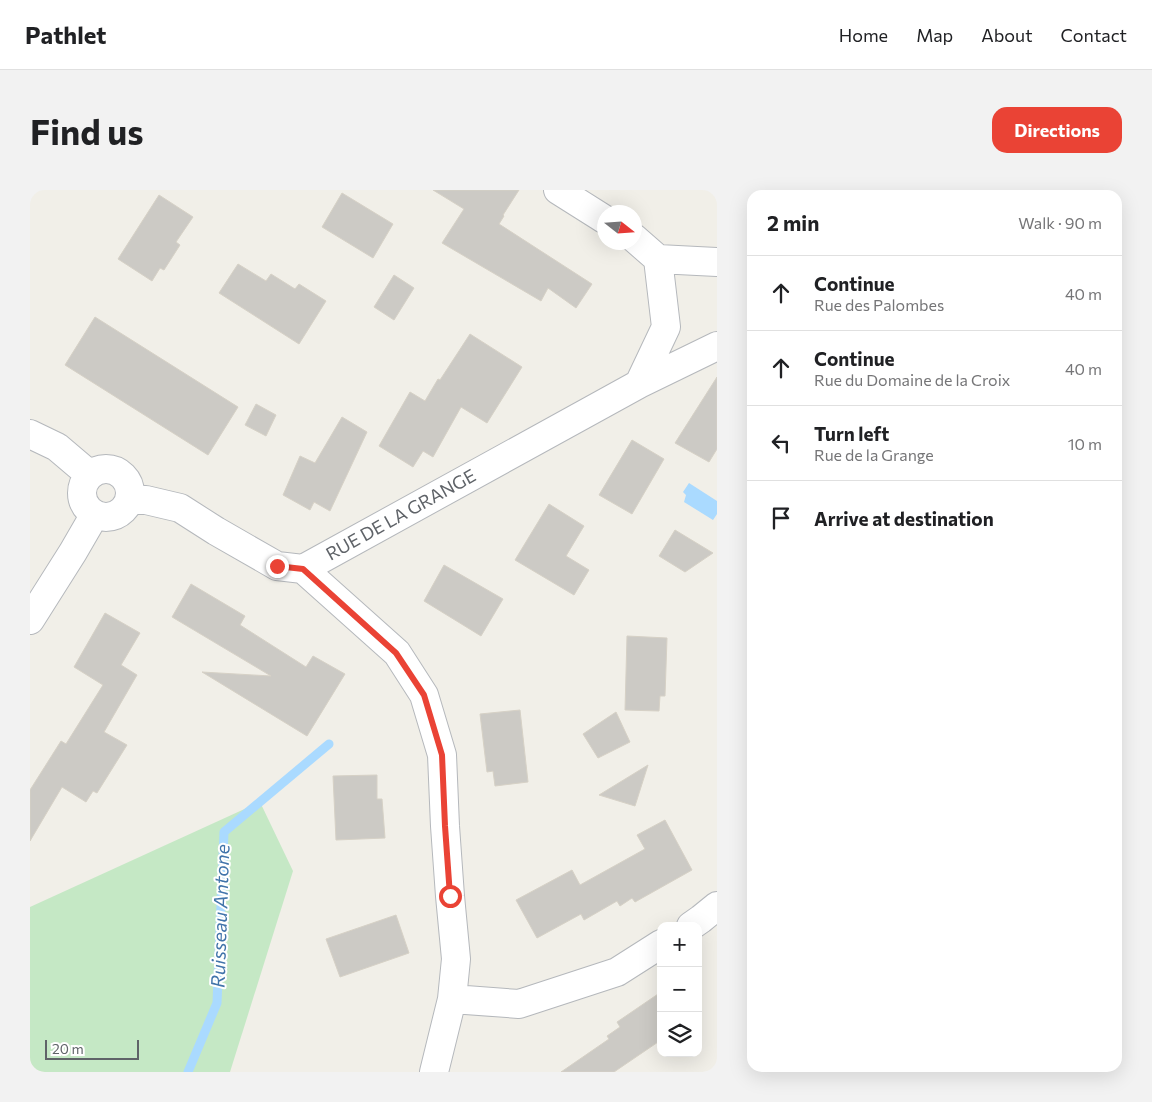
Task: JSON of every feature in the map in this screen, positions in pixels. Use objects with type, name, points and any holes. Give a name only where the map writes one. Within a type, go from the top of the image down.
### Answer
[{"type":"street","points":[[558,190],[597,215]]},
{"type":"street","points":[[642,245],[658,259],[717,262]]},
{"type":"street","points":[[639,384],[666,327],[658,259]]},
{"type":"street","name":"RUE DE LA GRANGE","points":[[303,569],[639,384],[717,346]]},
{"type":"street","points":[[30,434],[57,447],[90,475]]},
{"type":"street","points":[[104,469],[120,472],[129,485],[129,500],[126,506],[115,515],[108,517],[95,514],[85,503],[83,496],[85,481],[90,475],[104,469]]},
{"type":"street","points":[[129,500],[146,500],[180,508],[277,566],[303,569],[396,653],[424,695],[442,755],[445,826],[456,959],[452,999],[434,1072]]},
{"type":"street","points":[[30,620],[95,514]]},
{"type":"street","points":[[697,922],[717,906]]},
{"type":"street","points":[[452,999],[519,1004],[617,972],[657,947]]},
{"type":"green space","points":[[260,802],[293,871],[230,1072],[30,1072],[30,907]]},
{"type":"water","points":[[689,483],[717,501],[717,514],[713,520],[684,502],[686,495],[683,492]]},
{"type":"building","points":[[433,190],[519,190],[499,224],[592,284],[576,308],[548,288],[541,301],[442,243],[464,209]]},
{"type":"building","points":[[342,193],[393,224],[373,258],[322,227]]},
{"type":"building","points":[[159,195],[193,217],[176,242],[180,245],[164,270],[160,268],[152,281],[118,259]]},
{"type":"building","points":[[238,264],[266,281],[271,274],[295,289],[299,284],[326,301],[299,344],[219,293]]},
{"type":"building","points":[[394,275],[414,288],[394,320],[374,307]]},
{"type":"building","points":[[95,317],[238,407],[208,455],[65,365]]},
{"type":"building","points":[[470,334],[522,367],[487,423],[461,407],[433,457],[423,451],[413,467],[379,446],[410,392],[425,401]]},
{"type":"building","points":[[717,377],[717,449],[709,462],[675,443]]},
{"type":"building","points":[[256,404],[276,415],[266,436],[245,425]]},
{"type":"building","points":[[342,417],[367,432],[330,511],[314,502],[310,510],[283,495],[300,456],[315,463]]},
{"type":"building","points":[[632,440],[664,459],[632,514],[599,495]]},
{"type":"building","points":[[549,504],[584,526],[566,556],[589,570],[574,595],[515,560]]},
{"type":"building","points":[[675,530],[713,553],[685,572],[659,556]]},
{"type":"building","points":[[444,565],[503,599],[481,636],[424,601]]},
{"type":"building","points":[[191,584],[245,616],[240,625],[306,667],[313,656],[345,674],[307,736],[202,672],[271,676],[172,617]]},
{"type":"building","points":[[105,613],[140,633],[121,665],[137,675],[104,732],[127,745],[97,793],[93,791],[86,802],[62,787],[30,841],[30,790],[61,741],[66,744],[103,685],[74,667]]},
{"type":"building","points":[[627,636],[667,638],[665,696],[660,696],[659,711],[625,710]]},
{"type":"building","points":[[520,710],[528,782],[495,786],[493,771],[487,772],[480,714]]},
{"type":"building","points":[[616,712],[630,742],[598,758],[583,734]]},
{"type":"building","points":[[648,765],[635,806],[599,795]]},
{"type":"building","points":[[377,775],[377,799],[382,799],[385,838],[336,840],[333,776]]},
{"type":"building","points":[[665,820],[692,870],[635,902],[632,898],[620,906],[617,901],[584,920],[581,914],[537,938],[516,900],[572,870],[580,885],[645,849],[637,835]]},
{"type":"building","points":[[396,915],[409,953],[340,977],[326,939]]},
{"type":"building","points":[[657,995],[657,1043],[614,1072],[561,1072],[609,1039],[607,1036],[620,1027],[617,1022]]},
{"type":"waterway","name":"Ruisseau Antone","points":[[188,1072],[217,1003],[224,832],[329,744]]},
{"type":"route","points":[[277,566],[303,569],[396,653],[424,695],[442,755],[450,896]]}]
